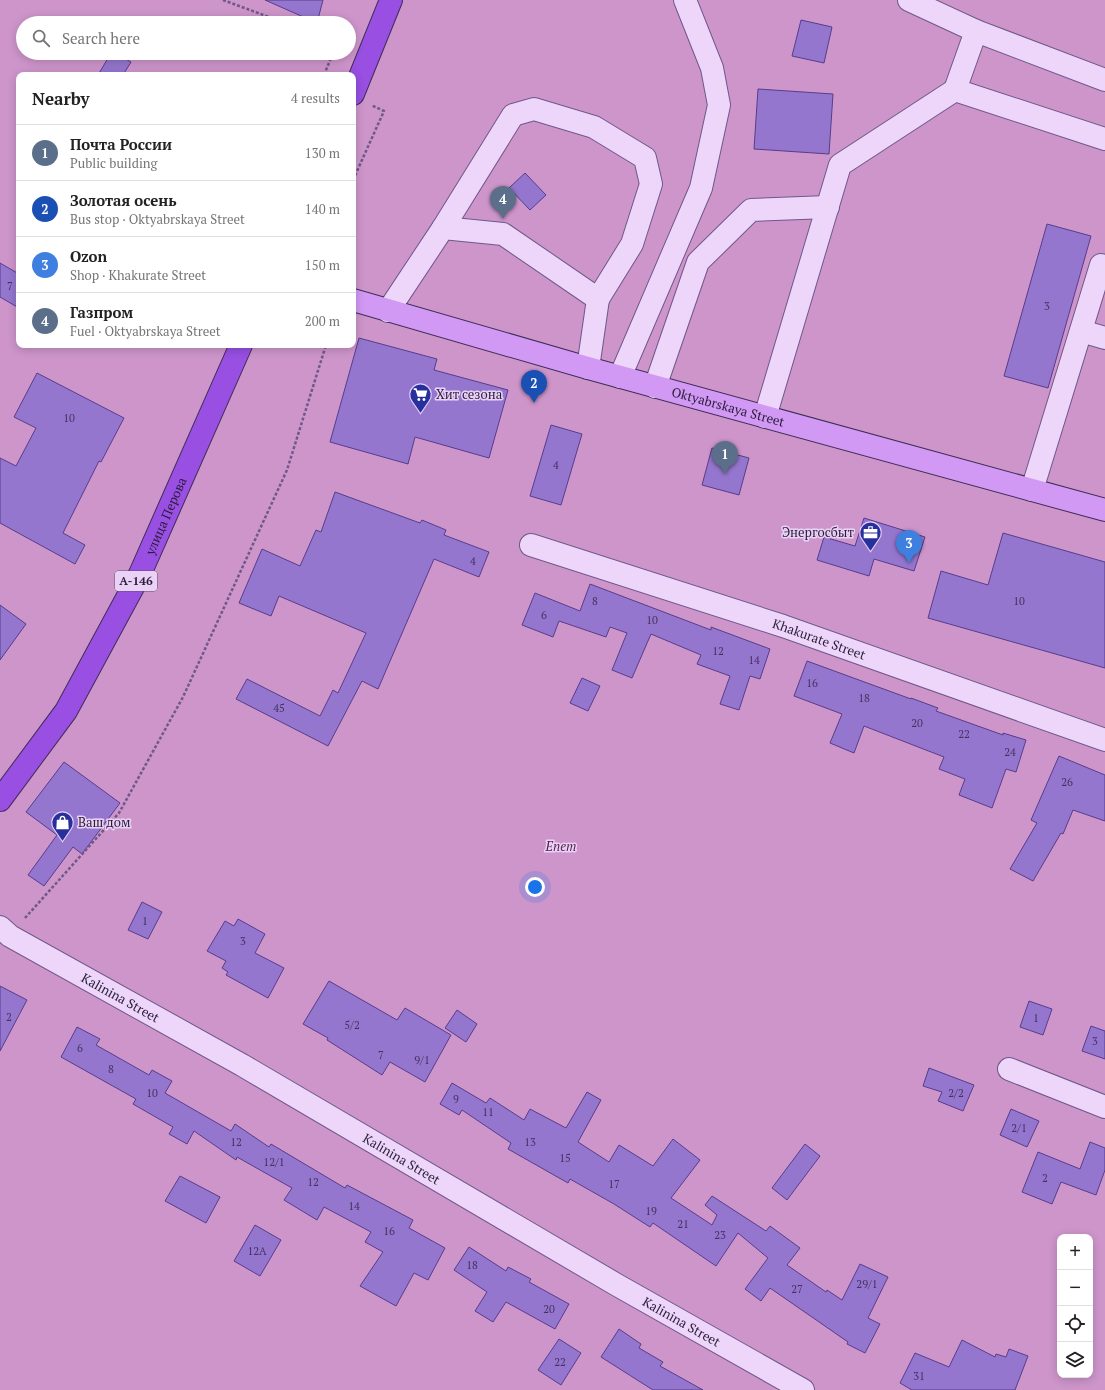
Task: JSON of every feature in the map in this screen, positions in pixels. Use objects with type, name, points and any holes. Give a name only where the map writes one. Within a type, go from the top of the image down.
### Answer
[{"type":"highway","points":[[359,98],[391,0]]},
{"type":"highway","name":"улица Перова","points":[[0,800],[66,711],[140,574],[240,348]]},
{"type":"main road","name":"Oktyabrskaya Street","points":[[356,301],[655,387],[1105,510]]},
{"type":"street","points":[[620,377],[701,188],[719,105],[712,68],[685,0]]},
{"type":"street","points":[[909,0],[976,30],[1105,80]]},
{"type":"street","points":[[765,417],[840,165],[955,90],[976,30]]},
{"type":"street","points":[[955,90],[1105,139]]},
{"type":"street","points":[[388,311],[443,228],[513,115],[534,109],[594,127],[645,158],[651,184],[632,244],[598,299],[588,368]]},
{"type":"street","points":[[655,387],[698,262],[751,210],[828,207]]},
{"type":"street","points":[[443,228],[503,234],[598,299]]},
{"type":"street","points":[[1032,490],[1102,265]]},
{"type":"street","points":[[1081,331],[1105,338]]},
{"type":"street","name":"Khakurate Street","points":[[531,545],[783,626],[1105,740]]},
{"type":"street","name":"Kalinina Street","points":[[5,932],[242,1065],[610,1281],[803,1390]]},
{"type":"street","points":[[1009,1069],[1105,1107]]},
{"type":"path","points":[[223,0],[266,16]]},
{"type":"path","points":[[325,72],[330,60]]},
{"type":"path","points":[[356,173],[384,111],[359,98]]},
{"type":"path","points":[[5,932],[119,813],[183,697],[286,470],[325,348]]},
{"type":"green space","name":"Enem","points":[[0,0],[1105,0],[1105,1390],[0,1390]]},
{"type":"building","points":[[265,0],[323,0],[319,16],[301,16]]},
{"type":"building","points":[[801,20],[832,27],[824,63],[792,56]]},
{"type":"building","points":[[107,60],[127,60],[131,62],[125,72],[100,72]]},
{"type":"building","points":[[758,89],[833,94],[829,154],[754,149]]},
{"type":"building","points":[[525,173],[546,195],[530,210],[509,188]]},
{"type":"building","points":[[1047,224],[1091,236],[1048,388],[1004,376]]},
{"type":"building","points":[[0,263],[16,272],[16,306],[0,297]]},
{"type":"building","name":"Хит сезона","points":[[359,338],[437,359],[434,370],[508,390],[489,458],[415,437],[408,464],[330,442]]},
{"type":"building","points":[[37,373],[124,418],[101,462],[99,461],[63,533],[85,545],[75,564],[0,523],[0,458],[16,466],[36,428],[14,417]]},
{"type":"building","points":[[551,425],[582,434],[561,505],[530,496]]},
{"type":"building","points":[[712,448],[749,458],[739,495],[702,485]]},
{"type":"building","points":[[335,492],[420,523],[422,520],[446,530],[444,535],[489,552],[479,577],[434,559],[378,689],[362,681],[328,746],[236,699],[247,679],[320,716],[333,690],[338,693],[366,633],[279,596],[271,616],[239,603],[262,549],[300,566],[316,530],[321,532]]},
{"type":"building","name":"Энергосбыт","points":[[864,518],[925,537],[914,571],[874,559],[869,576],[817,560],[824,537],[855,546]]},
{"type":"building","points":[[1003,533],[1105,562],[1105,668],[928,618],[941,571],[988,585]]},
{"type":"building","points":[[590,584],[711,630],[711,627],[770,649],[760,679],[750,676],[739,710],[720,704],[730,676],[697,664],[701,655],[651,634],[632,678],[612,670],[627,633],[610,627],[606,637],[559,621],[553,637],[522,625],[535,593],[580,611]]},
{"type":"building","points":[[0,605],[26,624],[0,660]]},
{"type":"building","points":[[807,661],[938,708],[936,711],[1003,735],[1003,733],[1026,740],[1016,772],[1006,769],[992,808],[959,795],[965,779],[939,769],[944,757],[864,726],[854,753],[830,743],[842,714],[794,696]]},
{"type":"building","points":[[582,678],[600,686],[588,711],[570,703]]},
{"type":"building","points":[[1059,756],[1105,775],[1105,821],[1073,810],[1063,834],[1061,833],[1033,881],[1010,869],[1037,823],[1031,820]]},
{"type":"building","points":[[64,762],[120,803],[82,854],[73,847],[44,886],[28,875],[57,835],[26,812]]},
{"type":"building","points":[[142,902],[162,912],[148,939],[128,930]]},
{"type":"building","points":[[238,919],[265,934],[255,953],[284,968],[268,998],[226,975],[228,972],[222,968],[226,961],[207,951],[225,921],[234,926]]},
{"type":"building","points":[[329,981],[397,1020],[405,1008],[451,1035],[425,1082],[390,1062],[382,1075],[327,1040],[328,1038],[303,1024]]},
{"type":"building","points":[[0,986],[27,1000],[0,1051]]},
{"type":"building","points":[[1029,1001],[1052,1009],[1043,1035],[1020,1027]]},
{"type":"building","points":[[457,1010],[477,1024],[466,1042],[445,1028]]},
{"type":"building","points":[[1091,1026],[1105,1031],[1105,1059],[1082,1051]]},
{"type":"building","points":[[77,1027],[100,1039],[96,1045],[149,1075],[152,1070],[172,1081],[165,1093],[231,1131],[235,1124],[269,1147],[271,1144],[345,1188],[347,1185],[413,1220],[409,1228],[445,1248],[428,1280],[414,1273],[396,1306],[360,1286],[383,1252],[365,1242],[371,1232],[324,1207],[317,1220],[284,1200],[292,1188],[237,1157],[236,1160],[194,1131],[187,1144],[169,1134],[173,1127],[133,1104],[136,1099],[61,1057]]},
{"type":"building","points":[[929,1068],[974,1085],[963,1111],[938,1101],[942,1092],[923,1086]]},
{"type":"building","points":[[452,1083],[486,1103],[490,1098],[524,1120],[530,1109],[566,1128],[587,1092],[601,1100],[578,1142],[609,1162],[619,1145],[653,1166],[673,1139],[700,1160],[671,1198],[712,1225],[717,1215],[705,1205],[712,1196],[766,1231],[770,1226],[800,1248],[787,1265],[826,1292],[827,1290],[842,1300],[860,1264],[888,1277],[868,1318],[880,1324],[865,1353],[847,1344],[848,1342],[770,1288],[761,1301],[745,1289],[768,1258],[738,1233],[716,1266],[653,1223],[650,1227],[614,1204],[570,1179],[568,1183],[508,1149],[511,1143],[462,1110],[459,1115],[440,1104]]},
{"type":"building","points":[[1011,1109],[1039,1121],[1027,1147],[1000,1135]]},
{"type":"building","points":[[1090,1142],[1105,1148],[1105,1170],[1096,1195],[1061,1182],[1052,1204],[1022,1192],[1038,1152],[1080,1169]]},
{"type":"building","points":[[805,1144],[820,1156],[787,1200],[772,1188]]},
{"type":"building","points":[[180,1176],[220,1197],[206,1223],[165,1201]]},
{"type":"building","points":[[255,1225],[281,1240],[260,1276],[234,1261]]},
{"type":"building","points":[[469,1247],[506,1271],[508,1267],[531,1279],[529,1282],[569,1304],[555,1329],[506,1302],[493,1322],[475,1311],[487,1292],[454,1270]]},
{"type":"building","points":[[619,1329],[641,1344],[639,1348],[663,1362],[660,1366],[703,1390],[653,1390],[601,1357]]},
{"type":"building","points":[[559,1339],[581,1353],[561,1385],[538,1370]]},
{"type":"building","points":[[962,1340],[995,1357],[996,1354],[1006,1357],[1009,1349],[1028,1356],[1015,1390],[912,1390],[900,1383],[915,1353],[949,1367]]},
{"type":"place","name":"Газпром","points":[[503,219]]},
{"type":"place","name":"Золотая осень","points":[[534,403]]},
{"type":"place","name":"Хит сезона","points":[[420,414]]},
{"type":"place","name":"Почта России","points":[[725,474]]},
{"type":"place","name":"Энергосбыт","points":[[870,552]]},
{"type":"place","name":"Ozon","points":[[909,563]]},
{"type":"place","name":"Ваш дом","points":[[63,842]]}]
